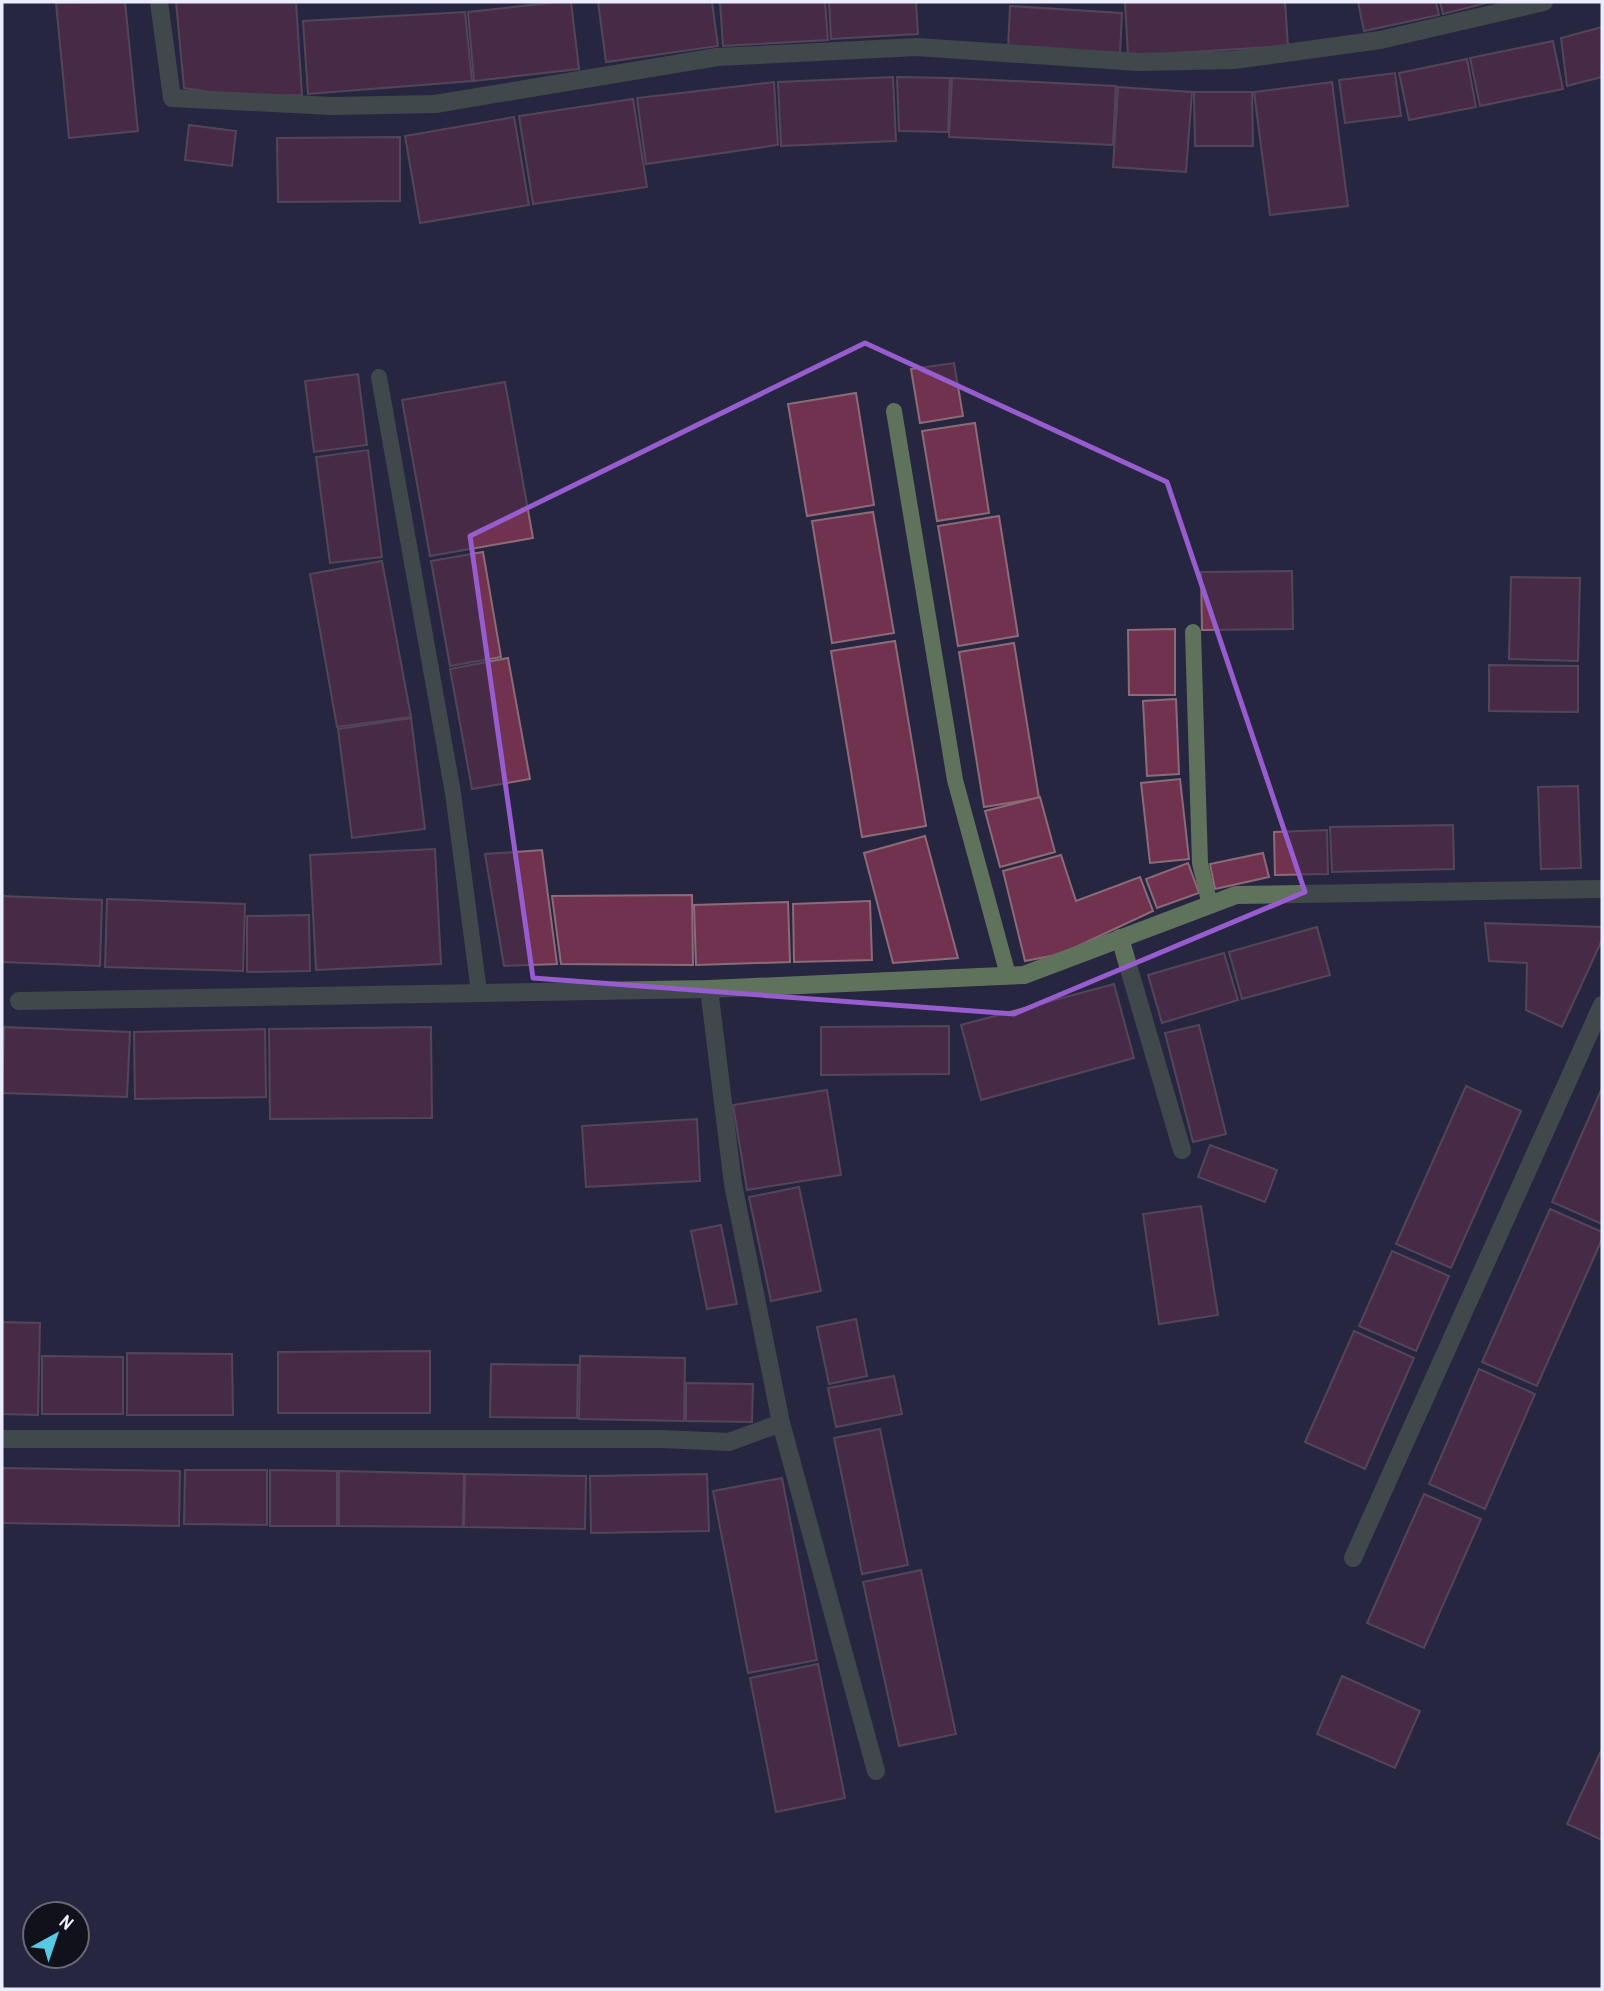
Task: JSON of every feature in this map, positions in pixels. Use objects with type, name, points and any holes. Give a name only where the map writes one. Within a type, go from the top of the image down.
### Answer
[{"type":"street","points":[[159,2],[172,98],[332,106],[435,104],[731,56],[917,47],[1138,62],[1234,60],[1380,40],[1544,2]]},
{"type":"street","points":[[19,1001],[709,989],[1024,975],[1236,895],[1602,889]]},
{"type":"street","points":[[1120,939],[1182,1150]]},
{"type":"street","points":[[709,989],[733,1184],[781,1423],[876,1771]]},
{"type":"street","points":[[1353,1558],[1602,1005]]},
{"type":"street","points":[[2,1439],[662,1439],[729,1442],[781,1423]]},
{"type":"lane","points":[[379,377],[453,793],[479,992]]},
{"type":"lane","points":[[894,411],[955,780],[1008,975]]},
{"type":"lane","points":[[1193,632],[1200,863],[1210,905]]},
{"type":"highlighted area","points":[[865,343],[1167,482],[1305,892],[1014,1014],[533,978],[470,536]]},
{"type":"building","points":[[125,2],[138,131],[69,138],[56,3]]},
{"type":"building","points":[[176,2],[296,2],[302,95],[239,97],[184,88]]},
{"type":"building","points":[[571,2],[579,69],[474,81],[468,12]]},
{"type":"building","points":[[598,2],[712,2],[718,46],[606,62]]},
{"type":"building","points":[[720,2],[825,2],[828,40],[723,46]]},
{"type":"building","points":[[829,2],[916,2],[918,34],[831,39]]},
{"type":"building","points":[[1125,2],[1285,2],[1288,46],[1128,56]]},
{"type":"building","points":[[1358,2],[1436,2],[1439,15],[1364,31]]},
{"type":"building","points":[[1440,2],[1490,2],[1443,14]]},
{"type":"building","points":[[1010,6],[1122,13],[1120,54],[1008,48]]},
{"type":"building","points":[[465,12],[472,81],[308,94],[303,21]]},
{"type":"building","points":[[1602,27],[1602,77],[1567,86],[1561,38]]},
{"type":"building","points":[[1553,41],[1563,89],[1480,106],[1470,58]]},
{"type":"building","points":[[1467,59],[1476,107],[1409,120],[1399,73]]},
{"type":"building","points":[[1395,73],[1401,116],[1345,123],[1339,80]]},
{"type":"building","points":[[893,77],[896,141],[781,146],[778,82]]},
{"type":"building","points":[[897,77],[950,78],[948,132],[899,131]]},
{"type":"building","points":[[952,78],[1116,86],[1113,145],[949,137]]},
{"type":"building","points":[[774,82],[778,145],[646,164],[637,98]]},
{"type":"building","points":[[1332,82],[1348,206],[1270,215],[1254,92]]},
{"type":"building","points":[[1118,87],[1192,92],[1186,172],[1113,167]]},
{"type":"building","points":[[1194,92],[1252,92],[1253,146],[1195,146]]},
{"type":"building","points":[[633,99],[647,187],[533,204],[519,116]]},
{"type":"building","points":[[514,117],[529,205],[420,223],[405,136]]},
{"type":"building","points":[[189,125],[236,131],[232,166],[185,160]]},
{"type":"building","points":[[400,137],[400,201],[278,202],[277,138]]},
{"type":"building","points":[[954,363],[963,416],[920,423],[911,369]]},
{"type":"building","points":[[358,374],[367,445],[314,452],[305,381]]},
{"type":"building","points":[[505,382],[533,538],[430,556],[402,400]]},
{"type":"building","points":[[856,393],[874,505],[807,516],[788,404]]},
{"type":"building","points":[[975,423],[989,513],[937,521],[922,431]]},
{"type":"building","points":[[368,450],[382,557],[330,563],[316,457]]},
{"type":"building","points":[[873,512],[894,633],[832,643],[812,521]]},
{"type":"building","points":[[999,516],[1018,636],[958,646],[938,526]]},
{"type":"building","points":[[483,552],[501,657],[450,666],[431,561]]},
{"type":"building","points":[[382,561],[411,717],[337,727],[310,574]]},
{"type":"building","points":[[1292,571],[1293,629],[1202,630],[1201,572]]},
{"type":"building","points":[[1511,577],[1580,578],[1578,661],[1509,659]]},
{"type":"building","points":[[1175,629],[1175,695],[1129,695],[1128,630]]},
{"type":"building","points":[[895,641],[926,826],[862,837],[831,651]]},
{"type":"building","points":[[1014,643],[1039,798],[984,807],[959,652]]},
{"type":"building","points":[[508,658],[530,779],[472,789],[450,669]]},
{"type":"building","points":[[1489,665],[1578,666],[1578,712],[1489,711]]},
{"type":"building","points":[[1176,699],[1179,774],[1147,776],[1143,701]]},
{"type":"building","points":[[411,718],[425,829],[352,838],[338,729]]},
{"type":"building","points":[[1180,779],[1189,859],[1150,863],[1141,783]]},
{"type":"building","points":[[1578,786],[1581,868],[1541,869],[1538,787]]},
{"type":"building","points":[[1040,797],[1055,852],[1000,867],[985,811]]},
{"type":"building","points":[[1453,825],[1454,869],[1332,872],[1330,827]]},
{"type":"building","points":[[1327,830],[1328,874],[1275,875],[1274,832]]},
{"type":"building","points":[[925,836],[958,958],[893,963],[864,853]]},
{"type":"building","points":[[435,849],[441,964],[316,970],[310,855]]},
{"type":"building","points":[[542,850],[557,964],[504,966],[485,854]]},
{"type":"building","points":[[1263,853],[1269,877],[1215,889],[1210,864]]},
{"type":"building","points":[[1061,855],[1076,901],[1140,877],[1153,911],[1061,954],[1025,961],[1003,871]]},
{"type":"building","points":[[1188,863],[1199,893],[1157,908],[1146,879]]},
{"type":"building","points":[[692,895],[693,965],[561,964],[552,896]]},
{"type":"building","points":[[2,896],[102,900],[100,966],[2,962]]},
{"type":"building","points":[[107,899],[245,904],[243,971],[105,967]]},
{"type":"building","points":[[870,901],[872,960],[794,962],[793,904]]},
{"type":"building","points":[[788,902],[790,962],[696,965],[694,905]]},
{"type":"building","points":[[309,915],[310,971],[247,972],[247,916]]},
{"type":"building","points":[[1485,923],[1602,927],[1602,940],[1562,1027],[1526,1010],[1527,963],[1489,961]]},
{"type":"building","points":[[1317,927],[1330,975],[1242,999],[1229,952]]},
{"type":"building","points":[[1224,953],[1238,1000],[1162,1023],[1148,975]]},
{"type":"building","points":[[1114,984],[1134,1058],[981,1100],[961,1025]]},
{"type":"building","points":[[1199,1025],[1226,1134],[1193,1142],[1165,1033]]},
{"type":"building","points":[[949,1026],[949,1074],[821,1075],[821,1027]]},
{"type":"building","points":[[4,1027],[130,1032],[127,1097],[2,1093]]},
{"type":"building","points":[[431,1027],[432,1118],[270,1119],[269,1029]]},
{"type":"building","points":[[265,1029],[266,1097],[135,1099],[134,1032]]},
{"type":"building","points":[[1466,1086],[1521,1111],[1451,1268],[1396,1244]]},
{"type":"building","points":[[1602,1088],[1602,1224],[1552,1202]]},
{"type":"building","points":[[827,1090],[841,1175],[747,1190],[733,1105]]},
{"type":"building","points":[[697,1119],[700,1181],[586,1187],[582,1126]]},
{"type":"building","points":[[1210,1145],[1277,1170],[1265,1202],[1198,1177]]},
{"type":"building","points":[[799,1187],[821,1291],[771,1301],[749,1197]]},
{"type":"building","points":[[1201,1206],[1218,1315],[1159,1324],[1143,1214]]},
{"type":"building","points":[[1550,1209],[1602,1232],[1602,1239],[1537,1386],[1482,1362]]},
{"type":"building","points":[[721,1225],[737,1304],[707,1309],[691,1231]]},
{"type":"building","points":[[1392,1251],[1449,1276],[1416,1351],[1359,1326]]},
{"type":"building","points":[[856,1319],[867,1376],[829,1384],[817,1327]]},
{"type":"building","points":[[2,1322],[40,1323],[38,1415],[2,1414]]},
{"type":"building","points":[[1354,1331],[1414,1358],[1365,1469],[1305,1442]]},
{"type":"building","points":[[430,1351],[430,1413],[278,1413],[278,1352]]},
{"type":"building","points":[[127,1353],[232,1354],[233,1415],[127,1415]]},
{"type":"building","points":[[42,1356],[123,1357],[123,1414],[42,1414]]},
{"type":"building","points":[[580,1356],[685,1358],[684,1421],[579,1419]]},
{"type":"building","points":[[491,1364],[578,1365],[577,1418],[490,1417]]},
{"type":"building","points":[[1479,1369],[1535,1394],[1485,1509],[1429,1484]]},
{"type":"building","points":[[894,1376],[902,1414],[836,1427],[828,1388]]},
{"type":"building","points":[[686,1383],[753,1384],[752,1422],[686,1421]]},
{"type":"building","points":[[880,1429],[908,1565],[862,1574],[834,1438]]},
{"type":"building","points":[[2,1468],[180,1471],[179,1526],[2,1523]]},
{"type":"building","points":[[185,1470],[267,1470],[267,1525],[184,1524]]},
{"type":"building","points":[[270,1470],[337,1471],[337,1526],[270,1526]]},
{"type":"building","points":[[339,1471],[464,1474],[463,1527],[339,1526]]},
{"type":"building","points":[[465,1474],[586,1476],[585,1529],[464,1527]]},
{"type":"building","points":[[707,1474],[709,1531],[591,1533],[590,1476]]},
{"type":"building","points":[[782,1478],[817,1660],[748,1673],[713,1491]]},
{"type":"building","points":[[1424,1494],[1481,1519],[1424,1648],[1367,1623]]},
{"type":"building","points":[[921,1570],[956,1734],[899,1746],[863,1582]]},
{"type":"building","points":[[818,1664],[845,1798],[776,1812],[750,1678]]},
{"type":"building","points":[[1342,1676],[1420,1711],[1395,1768],[1317,1734]]},
{"type":"building","points":[[1602,1749],[1602,1840],[1567,1824]]}]
